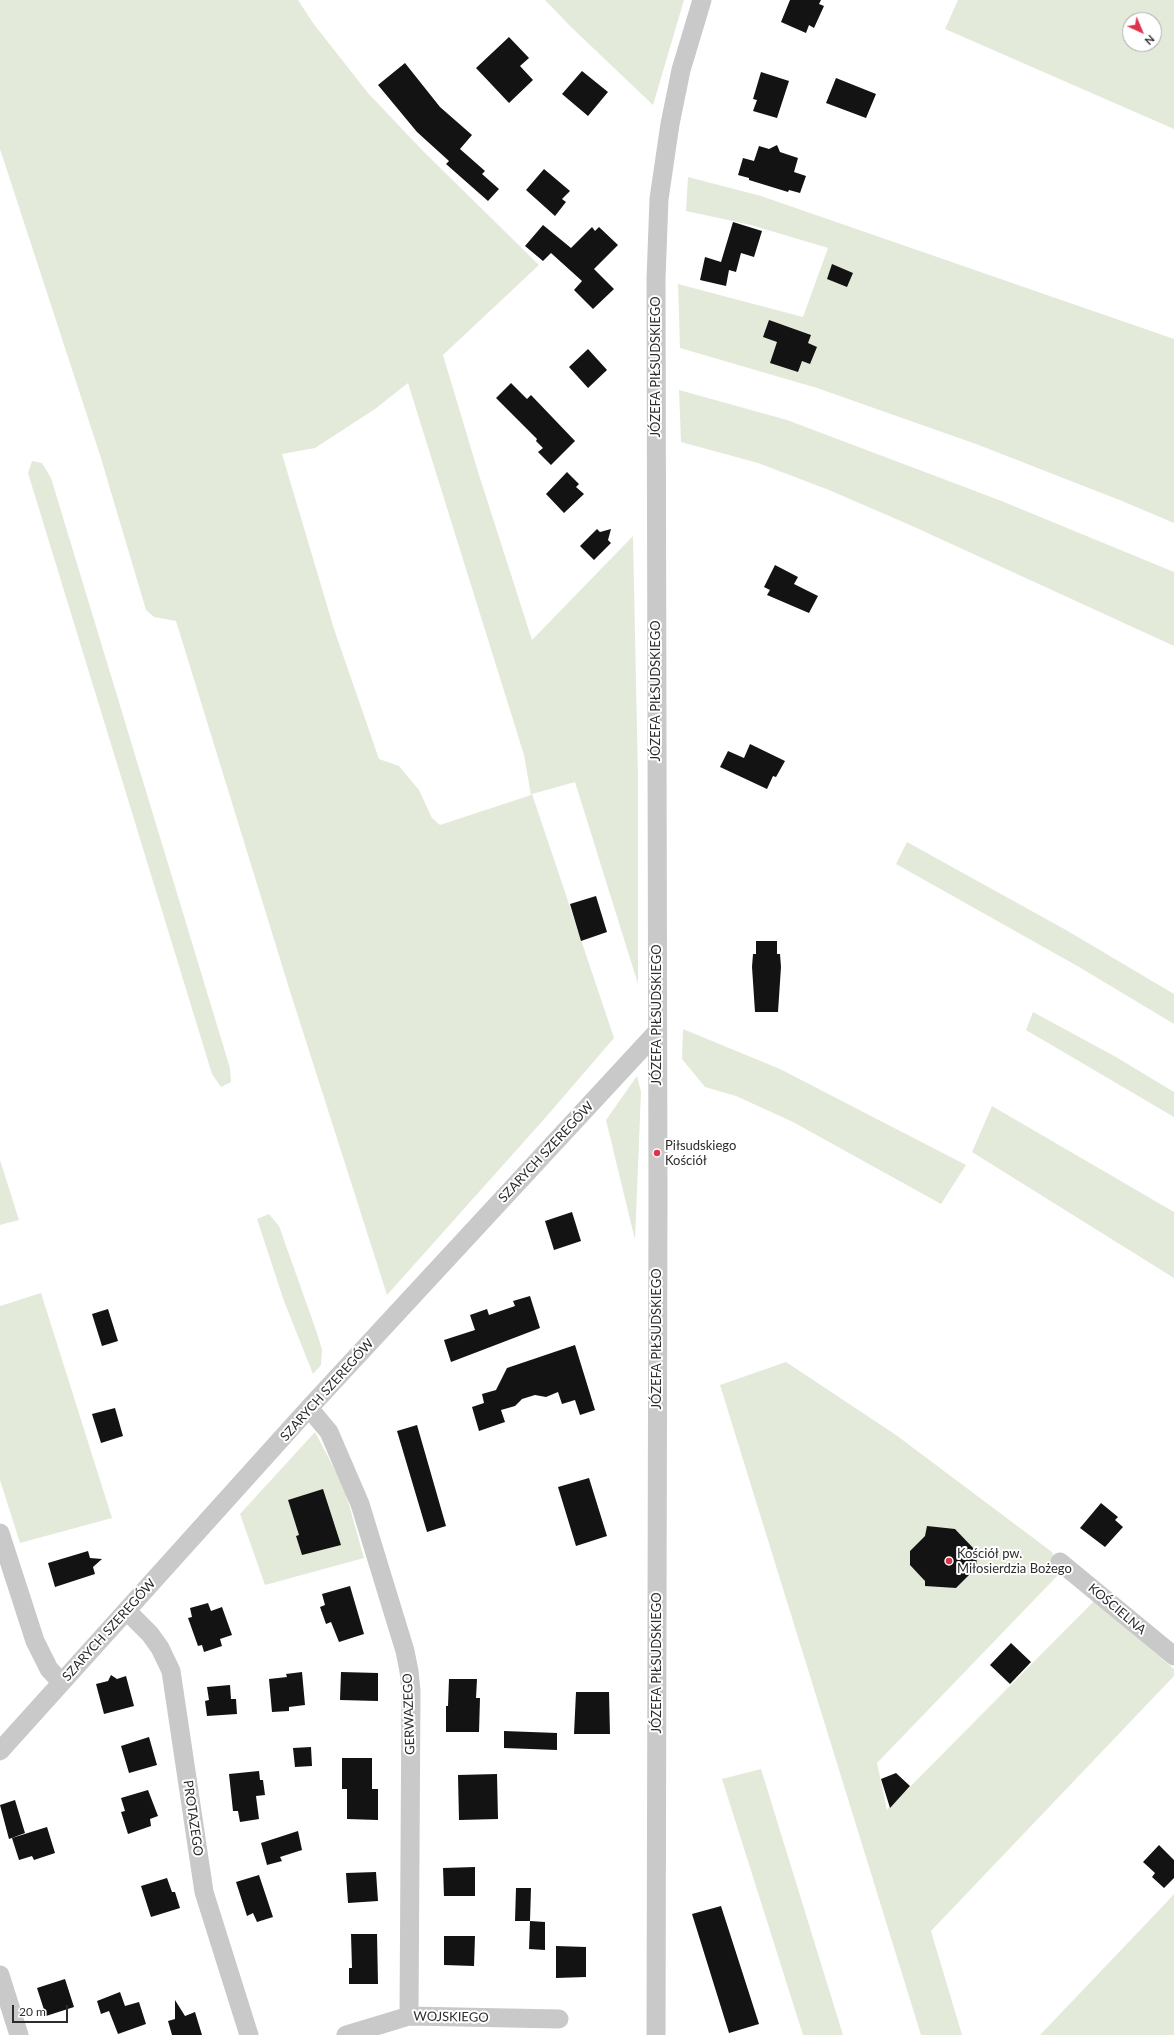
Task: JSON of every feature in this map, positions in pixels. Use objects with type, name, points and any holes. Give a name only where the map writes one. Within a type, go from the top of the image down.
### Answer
[{"type":"street","name":"JÓZEFA PIŁSUDSKIEGO","points":[[656,2035],[656,279],[659,198],[670,124],[681,70],[702,0]]},
{"type":"street","name":"SZARYCH SZEREGÓW","points":[[0,1751],[310,1408],[657,1032]]},
{"type":"street","name":"GERWAZEGO","points":[[310,1408],[329,1432],[358,1497],[405,1651],[409,1671],[411,1699],[409,2016]]},
{"type":"street","points":[[0,1533],[35,1641],[49,1669],[61,1682]]},
{"type":"street","name":"KOŚCIELNA","points":[[1060,1562],[1174,1656]]},
{"type":"street","name":"PROTAZEGO","points":[[127,1611],[150,1634],[160,1648],[170,1671],[204,1892],[249,2035]]},
{"type":"street","points":[[0,1975],[19,2035]]},
{"type":"street","name":"WOJSKIEGO","points":[[346,2035],[409,2016],[559,2019]]},
{"type":"green space","points":[[0,0],[298,0],[313,23],[368,93],[422,150],[539,265],[443,355],[479,475],[532,640],[633,536],[638,779],[638,984],[575,782],[532,794],[614,1038],[546,1117],[387,1295],[289,988],[176,621],[154,617],[146,610],[100,455],[0,149]],"holes":[[[408,383],[524,755],[531,795],[440,825],[432,818],[419,790],[399,766],[379,759],[334,629],[282,454],[315,448],[375,409]]]},
{"type":"green space","points":[[545,0],[684,0],[653,105],[571,27]]},
{"type":"green space","points":[[958,0],[1174,0],[1174,129],[945,29]]},
{"type":"green space","points":[[688,177],[761,196],[1174,339],[1174,523],[976,444],[817,388],[680,348],[678,284],[803,317],[828,248],[751,225],[686,211]]},
{"type":"green space","points":[[679,390],[787,420],[999,500],[1174,572],[1174,646],[910,525],[829,490],[758,463],[681,442]]},
{"type":"green space","points":[[32,461],[42,463],[51,478],[230,1068],[231,1082],[221,1087],[212,1074],[28,473]]},
{"type":"green space","points":[[907,842],[1066,930],[1174,994],[1174,1024],[1079,967],[896,864]]},
{"type":"green space","points":[[1033,1012],[1116,1057],[1174,1092],[1174,1117],[1026,1030]]},
{"type":"green space","points":[[683,1029],[780,1069],[966,1165],[941,1204],[793,1122],[736,1096],[705,1087],[682,1059]]},
{"type":"green space","points":[[637,1076],[641,1092],[635,1240],[606,1120]]},
{"type":"green space","points":[[992,1106],[1174,1212],[1174,1278],[972,1152]]},
{"type":"green space","points":[[0,1160],[19,1220],[0,1225]]},
{"type":"green space","points":[[269,1214],[279,1226],[322,1350],[321,1365],[313,1374],[284,1301],[257,1219]]},
{"type":"green space","points":[[41,1293],[112,1518],[20,1543],[0,1480],[0,1306]]},
{"type":"green space","points":[[786,1362],[896,1435],[1052,1552],[1060,1573],[877,1763],[887,1810],[1094,1601],[1174,1669],[1174,1676],[931,1931],[962,2035],[921,2035],[720,1385]]},
{"type":"green space","points":[[315,1432],[344,1487],[364,1558],[265,1585],[240,1514]]},
{"type":"green space","points":[[761,1769],[843,2035],[803,2035],[722,1779]]},
{"type":"green space","points":[[1174,1894],[1174,2035],[1040,2035],[1163,1906]]},
{"type":"building","points":[[790,0],[821,0],[819,4],[824,6],[814,28],[809,25],[806,33],[781,22]]},
{"type":"building","points":[[509,37],[529,58],[520,66],[533,80],[509,103],[476,68]]},
{"type":"building","points":[[405,63],[440,107],[472,135],[460,149],[485,171],[482,174],[499,189],[488,201],[446,164],[449,161],[417,132],[378,85]]},
{"type":"building","points":[[582,71],[608,92],[588,116],[562,94]]},
{"type":"building","points":[[761,72],[789,81],[777,118],[753,111],[757,100],[753,99]]},
{"type":"building","points":[[836,78],[876,94],[866,118],[826,103]]},
{"type":"building","points":[[777,145],[780,152],[798,158],[794,172],[806,176],[800,193],[789,190],[788,192],[738,175],[743,158],[754,161],[759,146],[769,149]]},
{"type":"building","points":[[544,169],[570,191],[562,199],[566,202],[555,216],[526,190]]},
{"type":"building","points":[[733,222],[762,231],[754,257],[741,253],[736,272],[729,270],[726,286],[700,280],[705,257],[721,262]]},
{"type":"building","points":[[543,225],[571,248],[592,227],[595,231],[599,227],[618,245],[594,269],[614,289],[593,309],[574,290],[582,281],[551,253],[543,261],[525,246]]},
{"type":"building","points":[[832,264],[853,273],[847,287],[827,279]]},
{"type":"building","points":[[769,320],[811,335],[808,343],[817,347],[810,364],[802,361],[798,372],[770,363],[777,342],[763,337]]},
{"type":"building","points":[[588,349],[607,370],[588,388],[569,367]]},
{"type":"building","points":[[511,383],[527,399],[531,395],[575,441],[551,465],[538,452],[543,448],[536,441],[537,439],[496,398]]},
{"type":"building","points":[[567,472],[579,484],[576,487],[584,494],[564,513],[546,494]]},
{"type":"building","points":[[597,529],[600,532],[611,529],[608,540],[611,543],[594,560],[580,546]]},
{"type":"building","points":[[775,565],[798,577],[794,584],[818,596],[809,613],[767,595],[770,590],[764,587]]},
{"type":"building","points":[[750,744],[785,761],[776,777],[773,776],[767,789],[720,767],[728,751],[744,758]]},
{"type":"building","points":[[596,896],[607,932],[581,941],[570,904]]},
{"type":"building","points":[[756,941],[777,941],[777,954],[780,954],[781,967],[778,1012],[755,1012],[752,967],[753,954],[756,954]]},
{"type":"building","points":[[572,1212],[581,1241],[554,1250],[545,1221]]},
{"type":"building","points":[[530,1296],[540,1328],[451,1362],[444,1340],[475,1330],[470,1315],[487,1309],[489,1315],[515,1306],[513,1301]]},
{"type":"building","points":[[108,1309],[118,1341],[102,1346],[92,1314]]},
{"type":"building","points":[[575,1345],[595,1410],[580,1415],[575,1400],[562,1404],[558,1392],[546,1397],[535,1395],[522,1399],[515,1406],[501,1410],[505,1422],[479,1431],[472,1407],[484,1403],[482,1394],[496,1390],[507,1368]]},
{"type":"building","points":[[115,1408],[123,1436],[101,1443],[92,1414]]},
{"type":"building","points":[[417,1425],[446,1526],[427,1532],[397,1431]]},
{"type":"building","points":[[589,1478],[607,1536],[576,1546],[558,1487]]},
{"type":"building","points":[[323,1489],[341,1545],[302,1555],[296,1536],[299,1535],[288,1500]]},
{"type":"building","points":[[1101,1503],[1118,1517],[1115,1520],[1123,1527],[1105,1547],[1080,1528]]},
{"type":"building","points":[[927,1526],[955,1529],[976,1551],[977,1567],[956,1588],[925,1586],[925,1581],[910,1565],[910,1551],[925,1536]]},
{"type":"building","points":[[88,1551],[90,1558],[102,1559],[93,1567],[95,1574],[55,1587],[48,1563]]},
{"type":"building","points":[[350,1586],[364,1634],[339,1642],[331,1622],[326,1624],[320,1607],[325,1605],[322,1594]]},
{"type":"building","points":[[208,1603],[211,1611],[222,1607],[232,1635],[220,1639],[222,1646],[204,1652],[202,1645],[198,1646],[188,1618],[192,1617],[190,1608]]},
{"type":"building","points":[[1011,1643],[1031,1662],[1010,1684],[990,1665]]},
{"type":"building","points":[[302,1672],[305,1705],[289,1707],[289,1711],[272,1712],[269,1679],[287,1677],[286,1674]]},
{"type":"building","points":[[341,1672],[378,1673],[378,1701],[340,1700]]},
{"type":"building","points":[[111,1675],[117,1679],[126,1676],[134,1706],[104,1714],[96,1684],[108,1681]]},
{"type":"building","points":[[449,1679],[477,1679],[476,1698],[480,1698],[479,1732],[446,1732],[446,1706],[448,1706]]},
{"type":"building","points":[[230,1685],[231,1699],[236,1699],[237,1714],[207,1716],[205,1701],[209,1700],[207,1687]]},
{"type":"building","points":[[576,1692],[609,1692],[610,1734],[574,1734]]},
{"type":"building","points":[[504,1731],[557,1733],[557,1750],[504,1748]]},
{"type":"building","points":[[149,1737],[157,1765],[129,1773],[121,1746]]},
{"type":"building","points":[[311,1747],[312,1766],[295,1767],[293,1748]]},
{"type":"building","points":[[342,1758],[372,1758],[372,1789],[378,1789],[378,1820],[347,1819],[347,1789],[342,1789]]},
{"type":"building","points":[[259,1771],[260,1780],[263,1780],[265,1795],[256,1796],[259,1819],[240,1822],[238,1811],[233,1811],[229,1774]]},
{"type":"building","points":[[896,1773],[910,1786],[890,1808],[881,1779]]},
{"type":"building","points":[[497,1774],[498,1819],[459,1820],[458,1775]]},
{"type":"building","points":[[148,1790],[158,1816],[150,1819],[151,1826],[128,1834],[121,1812],[125,1811],[121,1798]]},
{"type":"building","points":[[15,1800],[25,1833],[9,1839],[0,1805]]},
{"type":"building","points":[[47,1827],[55,1853],[34,1860],[32,1856],[19,1860],[12,1838]]},
{"type":"building","points":[[298,1831],[302,1850],[280,1857],[282,1861],[267,1865],[261,1843]]},
{"type":"building","points":[[1159,1845],[1174,1860],[1174,1878],[1164,1888],[1152,1877],[1155,1873],[1143,1862]]},
{"type":"building","points":[[475,1867],[475,1896],[444,1896],[443,1868]]},
{"type":"building","points":[[376,1872],[378,1901],[348,1903],[346,1873]]},
{"type":"building","points":[[259,1875],[273,1917],[257,1922],[253,1913],[247,1916],[236,1882]]},
{"type":"building","points":[[167,1878],[172,1892],[175,1892],[180,1908],[151,1917],[141,1886]]},
{"type":"building","points":[[516,1888],[531,1888],[530,1921],[515,1921]]},
{"type":"building","points":[[721,1906],[759,2024],[729,2033],[692,1914]]},
{"type":"building","points":[[530,1921],[545,1922],[545,1950],[529,1949]]},
{"type":"building","points":[[351,1934],[377,1934],[378,1984],[349,1984],[349,1968],[352,1968]]},
{"type":"building","points":[[444,1936],[475,1936],[474,1966],[444,1965]]},
{"type":"building","points":[[556,1946],[586,1947],[586,1977],[556,1978]]},
{"type":"building","points":[[65,1979],[74,2007],[46,2016],[37,1988]]},
{"type":"building","points":[[120,1992],[125,2006],[139,2002],[146,2024],[118,2034],[109,2011],[101,2014],[97,2001]]},
{"type":"building","points":[[175,2000],[185,2016],[195,2012],[202,2035],[172,2035],[168,2021],[175,2019]]},
{"type":"place","name":"Piłsudskiego Kościół","points":[[657,1153]]},
{"type":"place","name":"Kościół pw. Miłosierdzia Bożego","points":[[949,1561]]}]
